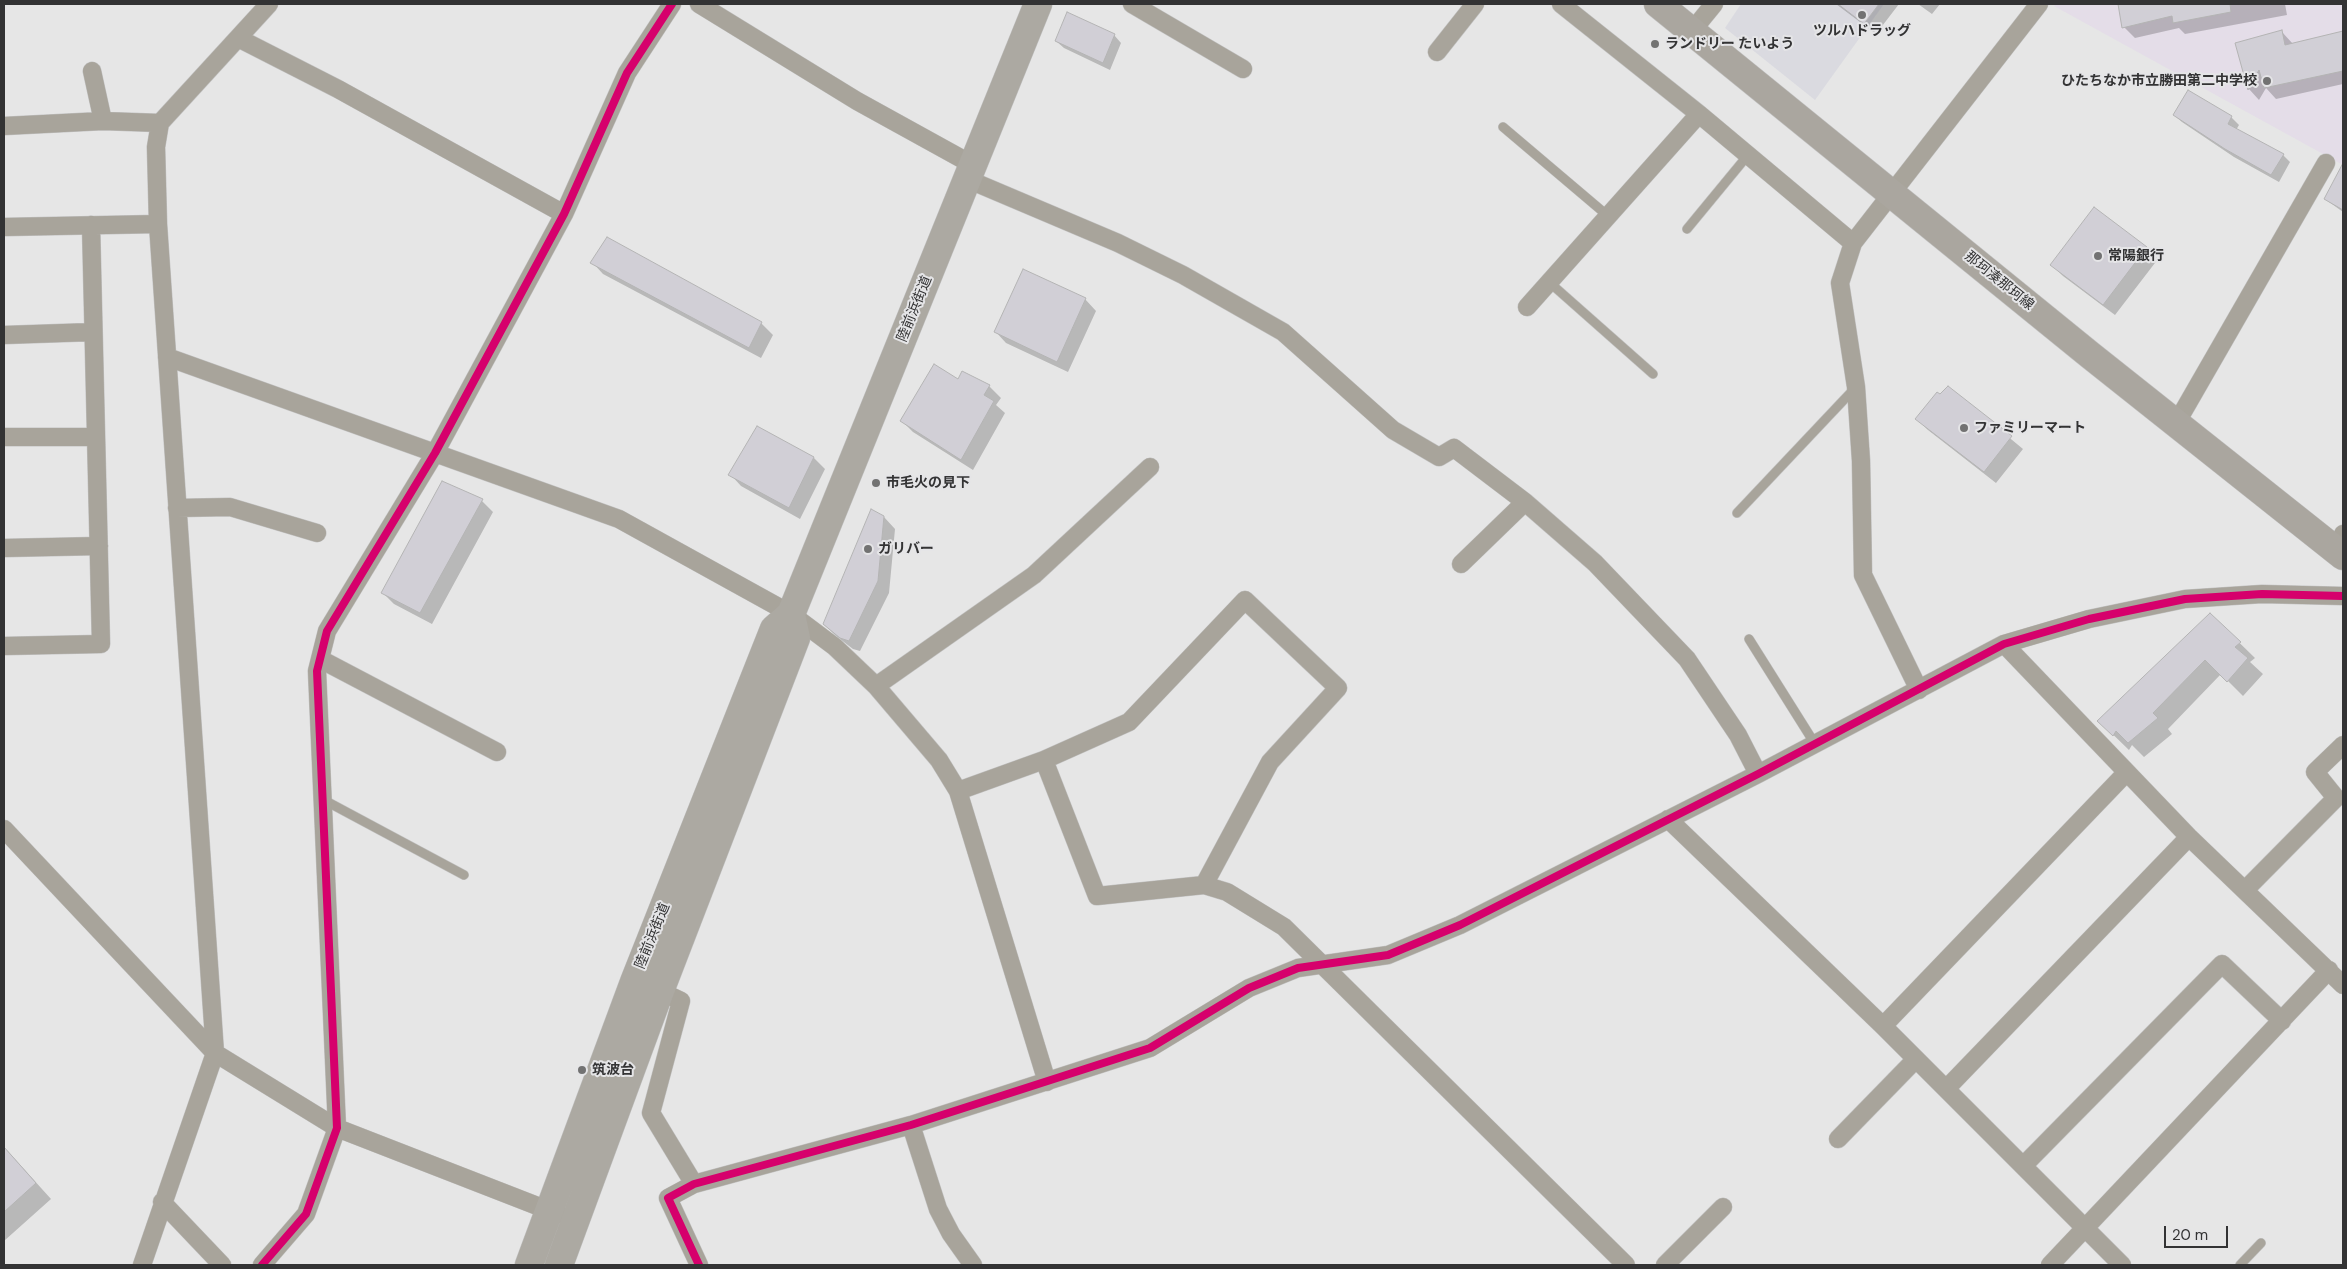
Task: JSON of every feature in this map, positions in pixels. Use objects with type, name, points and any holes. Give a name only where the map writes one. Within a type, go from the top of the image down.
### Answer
[{"type":"highway","name":"陸前浜街道","points":[[529,1265],[638,972],[774,629],[791,614],[1038,4]]},
{"type":"highway","name":"陸前浜街道","points":[[559,1265],[660,992],[796,638],[791,614]]},
{"type":"main road","name":"那珂湊那珂線","points":[[1658,4],[2090,355],[2341,547]]},
{"type":"street","points":[[142,1265],[162,1202],[215,1053],[158,224],[156,147],[160,123],[269,4]]},
{"type":"street","points":[[262,1265],[306,1214],[337,1128],[321,799],[317,671],[327,632],[435,453],[564,214],[627,74],[672,4]]},
{"type":"street","points":[[699,4],[970,172],[1183,275],[1283,332],[1393,430],[1439,457],[1454,448],[1525,502],[1595,563],[1687,659],[1738,736],[1758,774]]},
{"type":"street","points":[[1132,4],[1243,69]]},
{"type":"street","points":[[1437,52],[1475,4]]},
{"type":"street","points":[[1561,4],[1699,114],[1853,243]]},
{"type":"street","points":[[1692,32],[1714,4]]},
{"type":"street","points":[[1919,690],[1863,575],[1861,461],[1856,387],[1840,282],[1853,243],[2039,4]]},
{"type":"street","points":[[238,38],[338,89],[564,214]]},
{"type":"street","points":[[92,71],[103,121]]},
{"type":"street","points":[[1527,307],[1699,114]]},
{"type":"street","points":[[4,126],[103,121],[160,123]]},
{"type":"street","points":[[2177,422],[2326,163]]},
{"type":"street","points":[[4,226],[158,224]]},
{"type":"street","points":[[4,646],[101,644],[91,225]]},
{"type":"street","points":[[4,335],[94,332]]},
{"type":"street","points":[[167,356],[619,519],[791,614],[835,647],[876,686],[939,760],[958,791],[1047,1082]]},
{"type":"street","points":[[4,437],[96,437]]},
{"type":"street","points":[[876,686],[1034,575],[1150,467]]},
{"type":"street","points":[[1461,564],[1525,502]]},
{"type":"street","points":[[177,508],[230,507],[317,533]]},
{"type":"street","points":[[4,548],[99,546]]},
{"type":"street","points":[[699,1265],[668,1198],[694,1184],[911,1125],[1150,1048],[1249,988],[1298,968],[1322,963],[1388,955],[1460,925],[1758,774],[2004,644],[2088,619],[2185,599],[2262,594],[2343,596]]},
{"type":"street","points":[[958,791],[1044,760],[1130,722],[1245,600],[1338,688],[1270,762],[1204,886]]},
{"type":"street","points":[[2004,644],[2189,837],[2338,975],[2282,1021],[2050,1265]]},
{"type":"street","points":[[320,659],[497,752]]},
{"type":"street","points":[[2245,890],[2336,798],[2316,772],[2343,745]]},
{"type":"street","points":[[1044,760],[1097,896],[1204,886],[1227,892],[1284,927],[1626,1265]]},
{"type":"street","points":[[1883,1026],[2126,773]]},
{"type":"street","points":[[1668,819],[1883,1026],[2122,1265]]},
{"type":"street","points":[[4,829],[215,1053],[337,1128],[575,1220]]},
{"type":"street","points":[[1946,1089],[2189,837]]},
{"type":"street","points":[[2022,1166],[2222,964],[2282,1021]]},
{"type":"street","points":[[660,992],[681,1001],[651,1113],[694,1184]]},
{"type":"street","points":[[1838,1139],[1916,1059]]},
{"type":"street","points":[[911,1125],[938,1209],[951,1234],[973,1265]]},
{"type":"street","points":[[162,1202],[222,1265]]},
{"type":"street","points":[[1665,1265],[1723,1208]]},
{"type":"lane","points":[[1504,127],[1608,216]]},
{"type":"lane","points":[[1687,229],[1748,155]]},
{"type":"lane","points":[[1549,282],[1653,374]]},
{"type":"lane","points":[[1737,513],[1856,387]]},
{"type":"lane","points":[[1749,639],[1814,744]]},
{"type":"lane","points":[[321,799],[464,875]]},
{"type":"lane","points":[[2240,1265],[2261,1243]]},
{"type":"shaded area","points":[[1741,4],[1884,4],[1815,100],[1725,28]]},
{"type":"shaded area","name":"ひたちなか市立勝田第二中学校","points":[[2056,4],[2343,4],[2343,165],[2054,6]]},
{"type":"building","name":"ツルハドラッグ","points":[[1838,4],[1879,4],[1864,24]]},
{"type":"building","points":[[2118,4],[2230,4],[2231,12],[2173,23],[2172,16],[2122,28]]},
{"type":"building","points":[[1067,12],[1115,34],[1103,63],[1055,41]]},
{"type":"building","points":[[2282,30],[2285,45],[2343,31],[2343,71],[2264,88],[2259,70],[2248,90],[2235,43]]},
{"type":"building","points":[[2188,90],[2232,116],[2228,124],[2284,154],[2271,175],[2225,149],[2173,115]]},
{"type":"building","points":[[2343,163],[2343,210],[2324,199]]},
{"type":"building","name":"常陽銀行","points":[[2094,207],[2147,247],[2103,305],[2050,265]]},
{"type":"building","points":[[607,237],[762,322],[749,348],[590,263]]},
{"type":"building","points":[[1023,269],[1086,298],[1057,362],[994,332]]},
{"type":"building","points":[[934,364],[958,379],[962,371],[990,385],[984,395],[994,401],[961,460],[900,421]]},
{"type":"building","name":"ファミリーマート","points":[[1948,386],[2012,436],[1984,472],[1915,419],[1937,392],[1940,394]]},
{"type":"building","points":[[757,426],[814,457],[789,508],[728,475]]},
{"type":"building","points":[[442,481],[483,499],[420,613],[381,593]]},
{"type":"building","name":"ガリバー","points":[[871,509],[884,516],[878,581],[849,641],[840,638],[823,624]]},
{"type":"building","points":[[2210,613],[2241,642],[2235,647],[2248,658],[2227,682],[2205,660],[2153,713],[2158,718],[2128,743],[2116,731],[2113,736],[2097,721]]},
{"type":"building","points":[[4,1147],[36,1183],[4,1212]]},
{"type":"cycle path","points":[[262,1265],[306,1214],[337,1128],[317,671],[327,631],[435,453],[564,214],[627,73],[672,4]]},
{"type":"cycle path","points":[[699,1265],[668,1198],[694,1184],[911,1125],[1150,1048],[1249,988],[1298,968],[1388,955],[1460,925],[1758,774],[2004,644],[2089,619],[2185,599],[2262,594],[2343,596]]},
{"type":"place","name":"ツルハドラッグ","points":[[1862,15]]},
{"type":"place","name":"ランドリー たいよう","points":[[1655,44]]},
{"type":"place","name":"ひたちなか市立勝田第二中学校","points":[[2267,81]]},
{"type":"place","name":"常陽銀行","points":[[2098,256]]},
{"type":"place","name":"ファミリーマート","points":[[1964,428]]},
{"type":"place","name":"市毛火の見下","points":[[876,483]]},
{"type":"place","name":"ガリバー","points":[[868,549]]},
{"type":"place","name":"筑波台","points":[[582,1070]]}]
